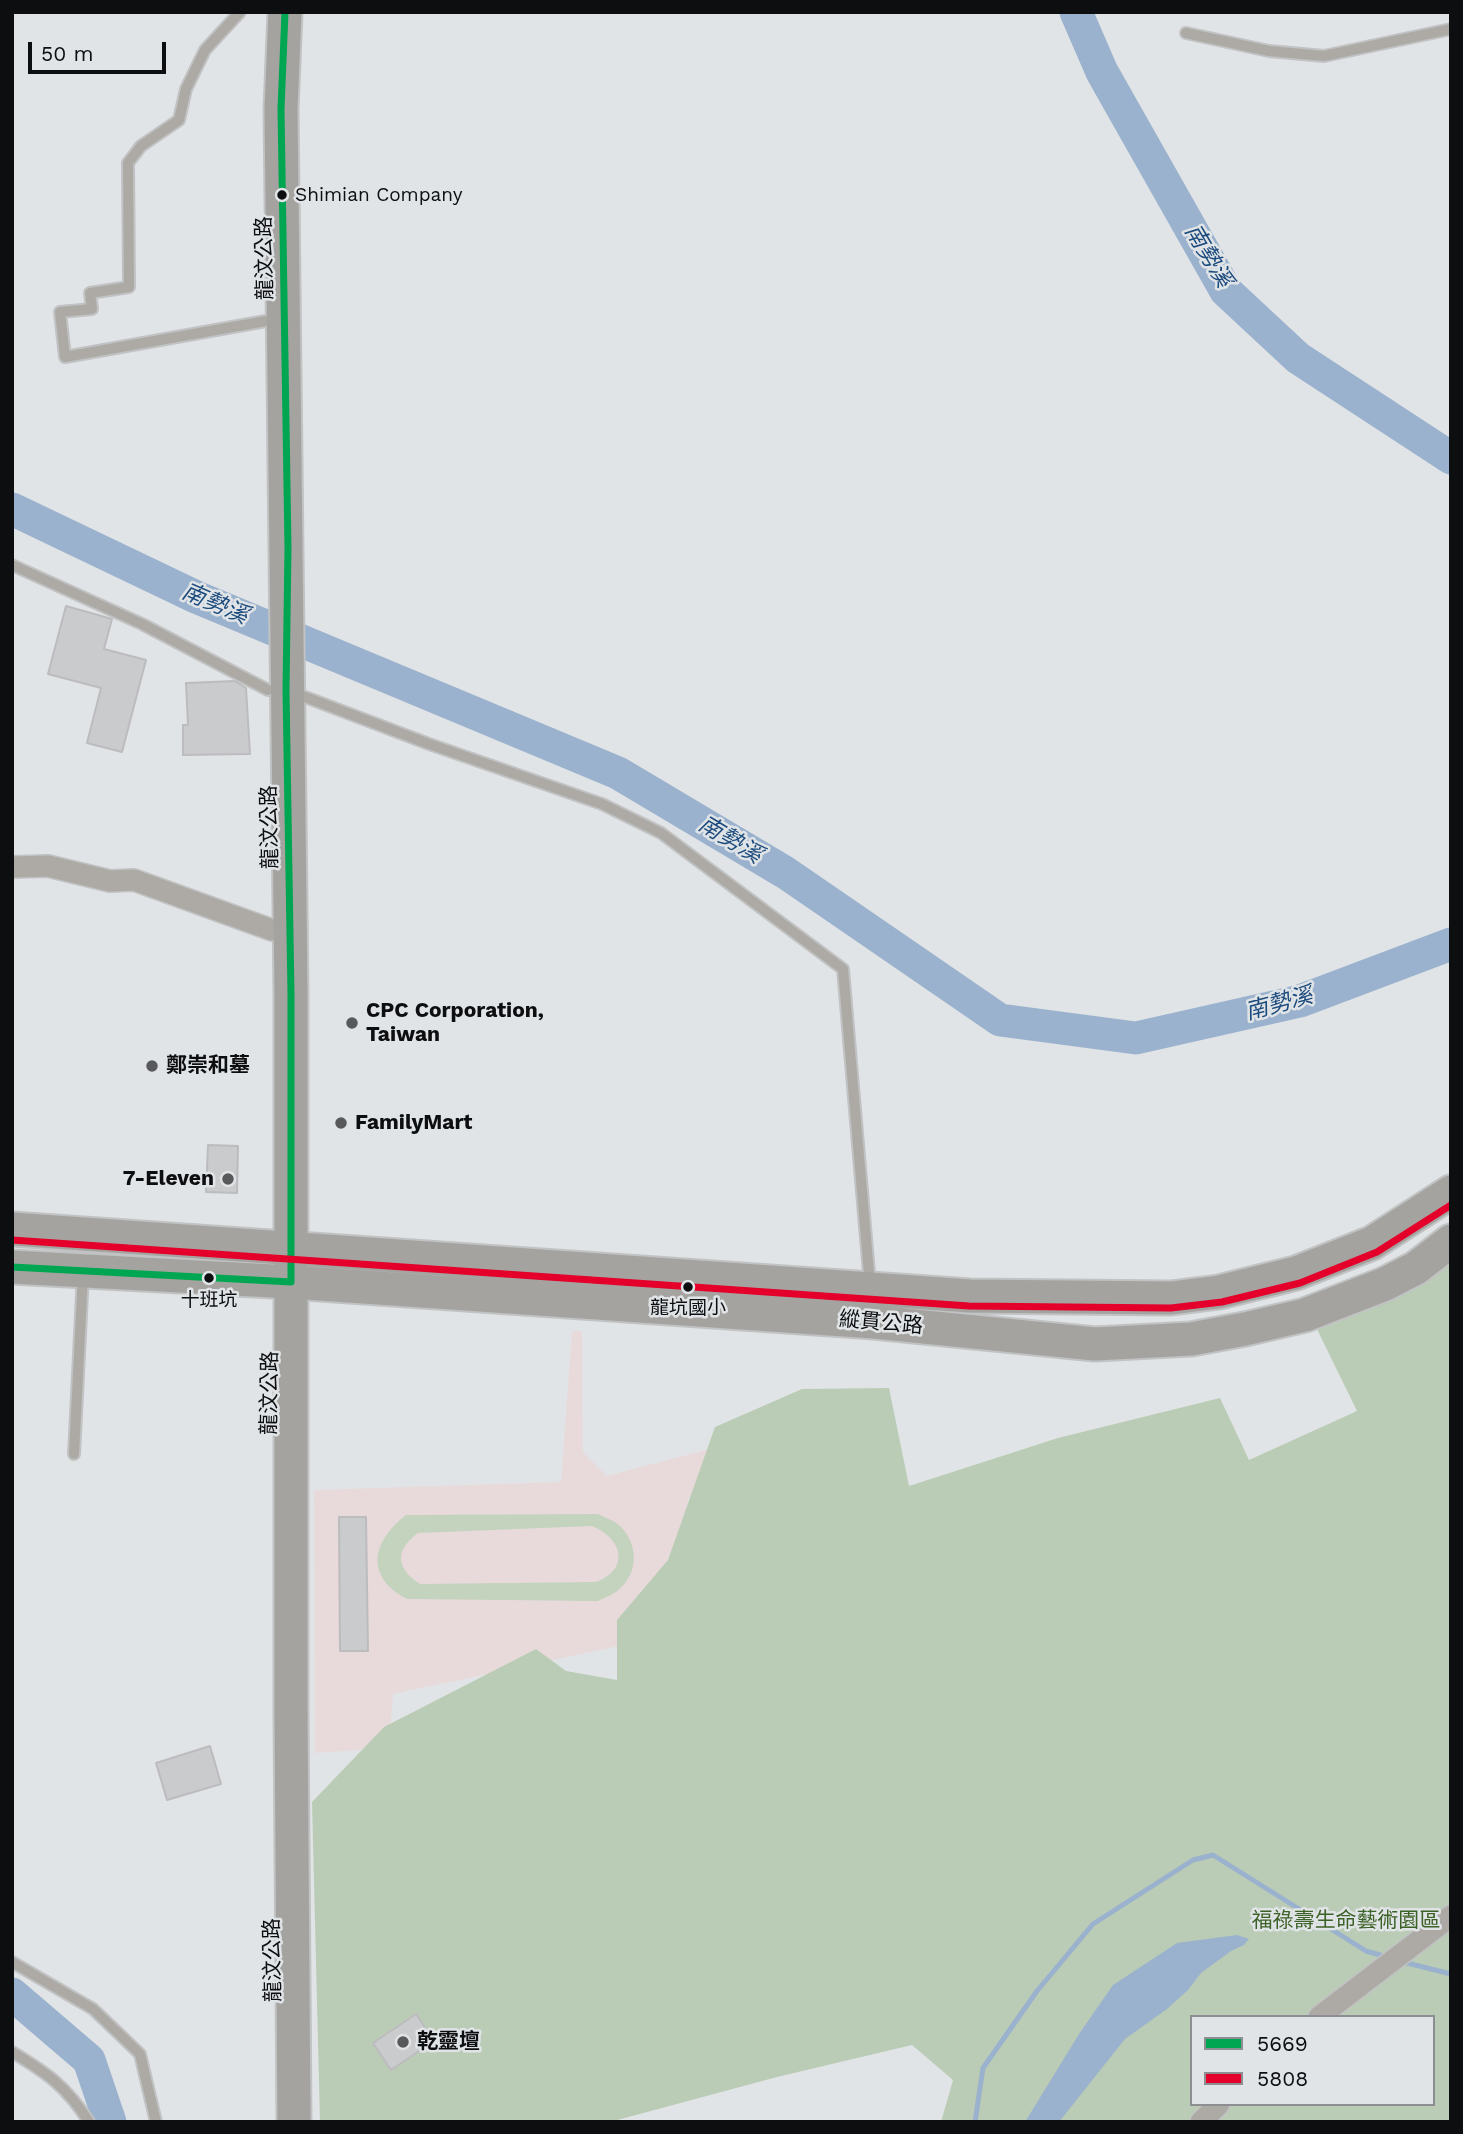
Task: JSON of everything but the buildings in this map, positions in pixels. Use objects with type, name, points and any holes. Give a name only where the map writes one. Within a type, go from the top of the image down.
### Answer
[{"type":"main road","name":"龍汶公路","points":[[267,12],[264,133],[275,320]]},
{"type":"main road","name":"龍汶公路","points":[[285,12],[275,320],[282,995],[280,1247],[290,1713],[294,2122]]},
{"type":"main road","name":"龍汶公路","points":[[278,679],[272,930],[282,995]]},
{"type":"main road","name":"縱貫公路","points":[[12,1230],[970,1296],[1171,1298],[1219,1292],[1296,1273],[1372,1243],[1451,1192]]},
{"type":"main road","name":"縱貫公路","points":[[12,1267],[281,1282],[874,1322],[1095,1344],[1191,1339],[1305,1315],[1385,1284],[1416,1268],[1451,1241]]},
{"type":"main road","name":"龍汶公路","points":[[276,2122],[268,1534],[281,1282]]},
{"type":"street","points":[[12,867],[48,866],[110,881],[134,880],[272,930]]},
{"type":"street","points":[[1322,2015],[1451,1916]]},
{"type":"street","points":[[1201,2122],[1217,2106]]},
{"type":"lane","points":[[240,12],[205,50],[186,89],[179,120],[141,146],[128,163],[129,288],[90,293],[92,309],[60,312],[65,357],[275,320]]},
{"type":"lane","points":[[1186,33],[1269,51],[1324,56],[1451,29]]},
{"type":"lane","points":[[12,565],[142,624],[429,744],[602,804],[661,833],[843,969],[874,1322]]},
{"type":"lane","points":[[74,1454],[84,1271]]},
{"type":"lane","points":[[12,1962],[93,2009],[140,2054],[156,2122]]},
{"type":"lane","points":[[12,2052],[47,2073],[75,2100],[89,2122]]},
{"type":"shaded area","points":[[572,1331],[582,1331],[583,1452],[607,1476],[713,1448],[722,1487],[688,1498],[689,1593],[647,1640],[393,1694],[389,1748],[315,1753],[314,1490],[561,1482]]},
{"type":"green space","name":"福祿壽生命藝術園區","points":[[1451,1235],[1451,2122],[941,2122],[953,2080],[912,2045],[777,2077],[610,2122],[320,2122],[312,1802],[384,1727],[536,1649],[566,1671],[617,1680],[617,1620],[668,1560],[715,1427],[802,1389],[889,1388],[909,1486],[1058,1438],[1220,1398],[1249,1460],[1357,1411],[1310,1315]]},
{"type":"green space","points":[[598,1514],[622,1528],[631,1544],[634,1561],[624,1584],[598,1601],[407,1599],[384,1580],[378,1559],[385,1536],[406,1515]],"holes":[[[592,1526],[602,1531],[616,1546],[618,1562],[607,1576],[596,1582],[420,1584],[402,1566],[405,1546],[418,1533]]]},
{"type":"water","points":[[1237,1935],[1249,1939],[1201,1973],[1188,1990],[1167,2009],[1125,2039],[1059,2122],[1025,2122],[1079,2034],[1113,1985],[1177,1943]]},
{"type":"waterway","name":"南勢溪","points":[[1076,12],[1102,72],[1226,291],[1298,358],[1451,458]]},
{"type":"waterway","name":"南勢溪","points":[[12,509],[196,597],[618,773],[786,873],[1000,1020],[1136,1038],[1300,1001],[1451,944]]},
{"type":"waterway","points":[[975,2122],[983,2068],[1037,1991],[1093,1924],[1193,1860],[1213,1855],[1366,1951],[1387,1957]]},
{"type":"waterway","points":[[1403,1962],[1451,1974]]},
{"type":"waterway","name":"南勢溪","points":[[12,1994],[89,2060],[110,2122]]},
{"type":"transit line","name":"5669","points":[[12,1267],[291,1282],[291,995],[286,690],[288,548],[281,109],[285,12]]},
{"type":"transit line","name":"5808","points":[[12,1240],[969,1306],[1171,1308],[1222,1302],[1300,1283],[1377,1252],[1451,1205]]},
{"type":"place","name":"Shimian Company","points":[[282,195]]},
{"type":"place","name":"CPC Corporation, Taiwan","points":[[352,1023]]},
{"type":"place","name":"鄭崇和墓","points":[[152,1066]]},
{"type":"place","name":"FamilyMart","points":[[341,1123]]},
{"type":"place","name":"7-Eleven","points":[[228,1179]]},
{"type":"place","name":"十班坑","points":[[209,1278]]},
{"type":"place","name":"龍坑國小","points":[[688,1287]]},
{"type":"place","name":"乾靈壇","points":[[403,2042]]}]
